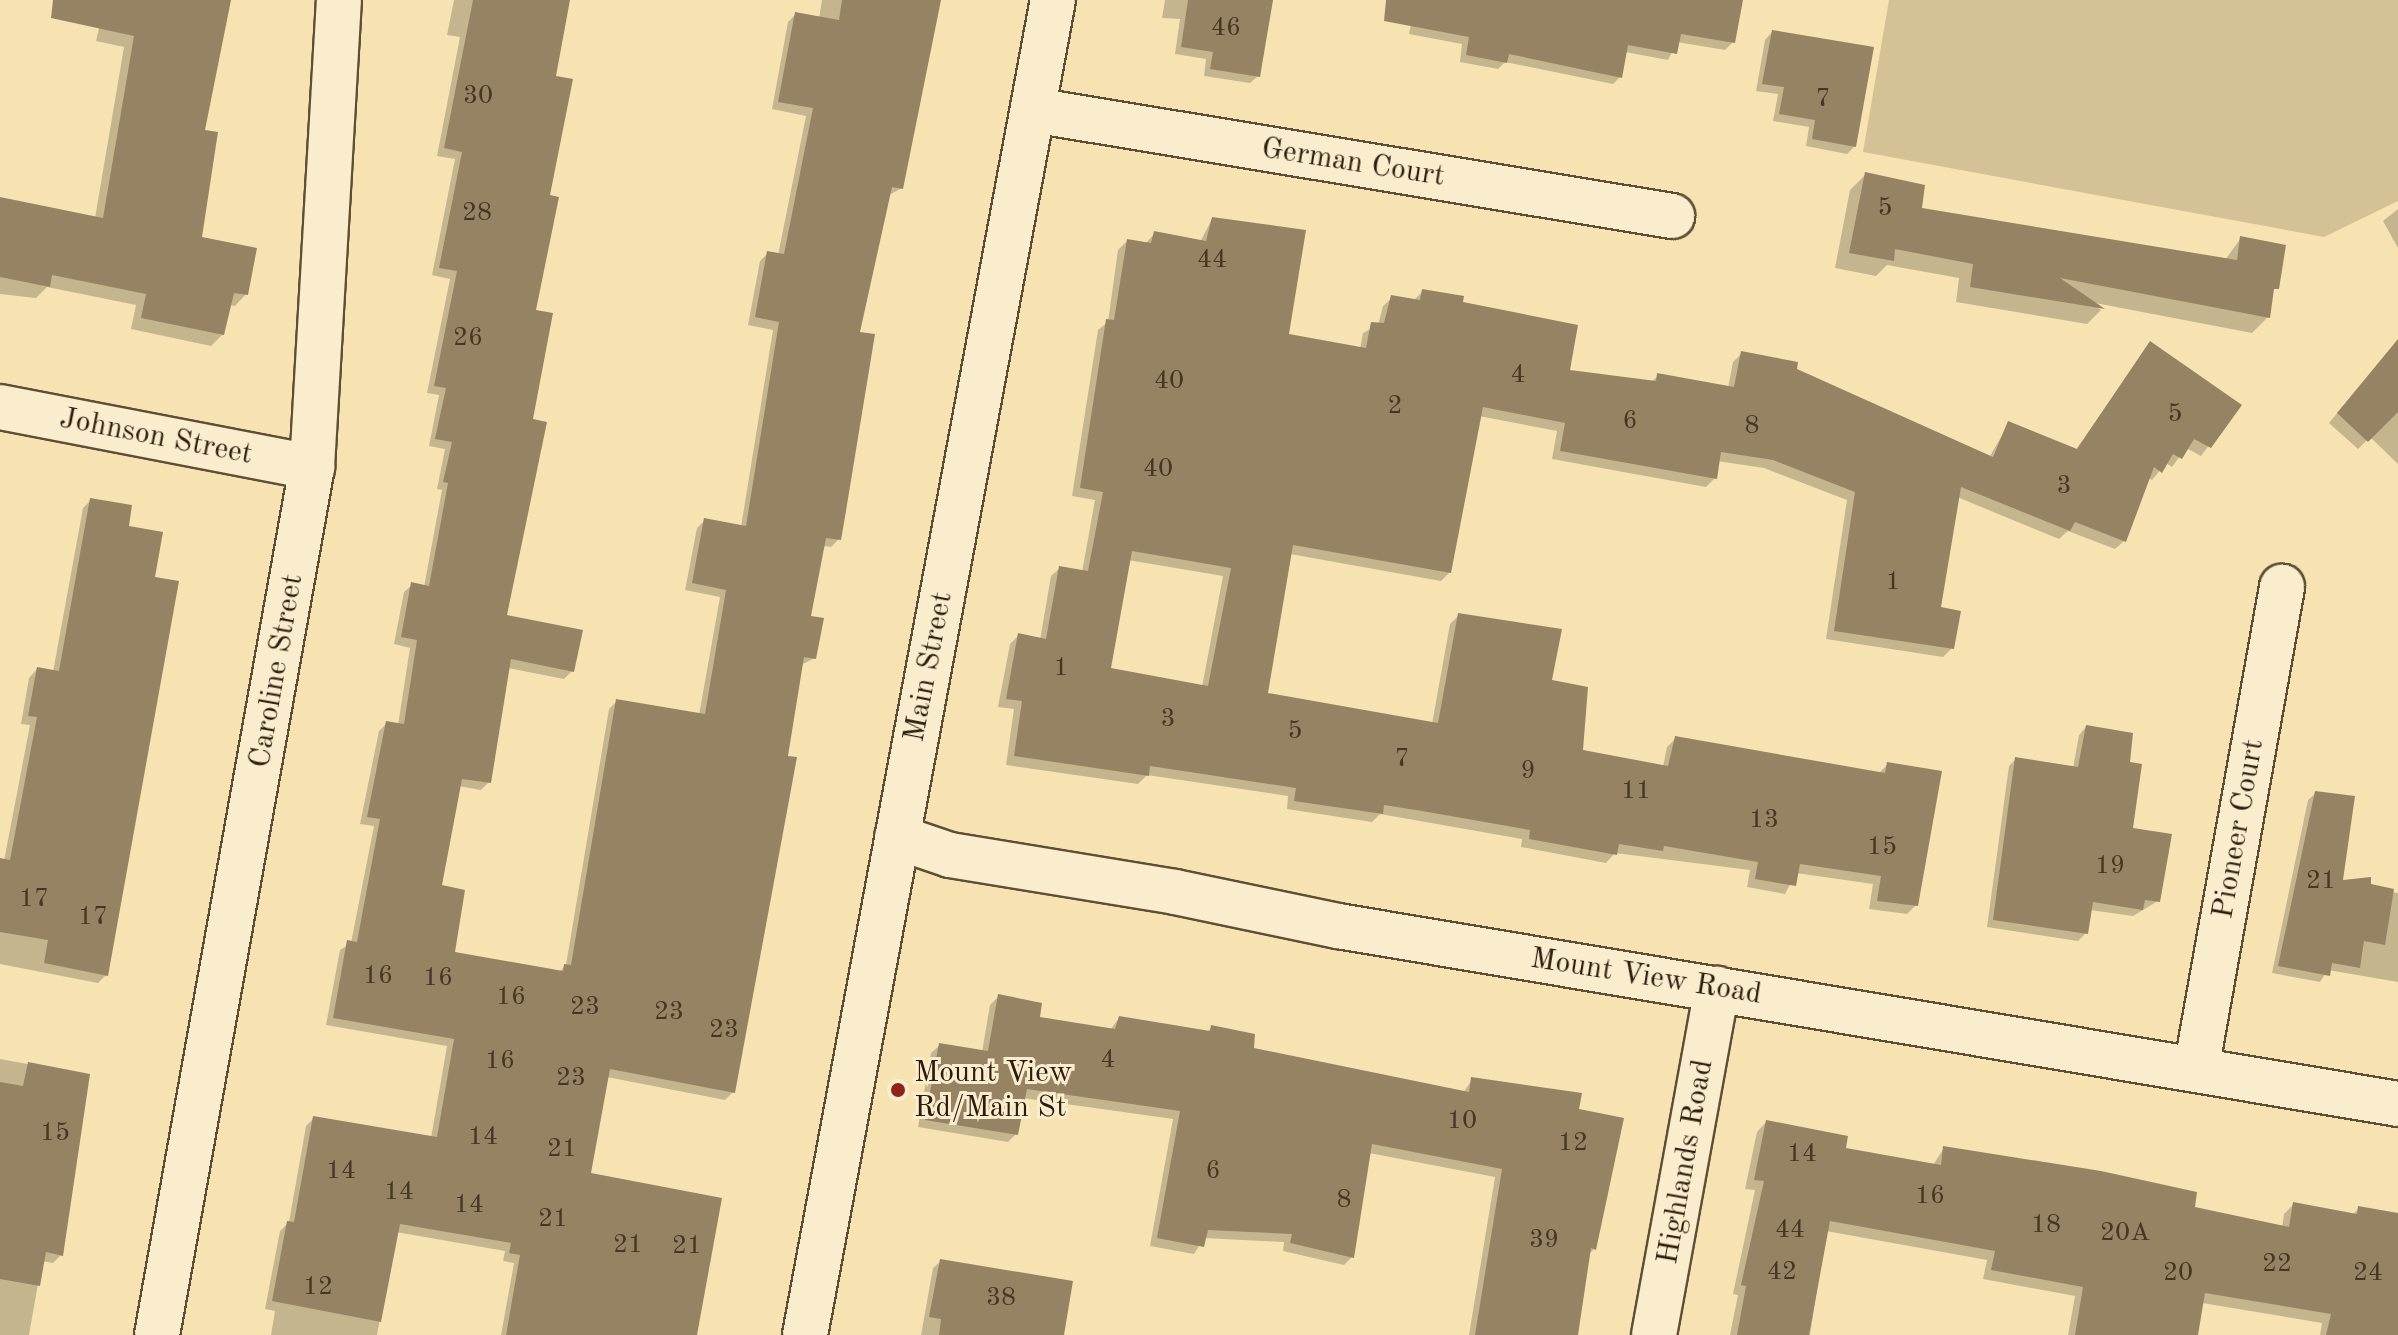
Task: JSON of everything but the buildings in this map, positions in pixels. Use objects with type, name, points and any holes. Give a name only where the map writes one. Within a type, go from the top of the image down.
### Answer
[{"type":"street","name":"Caroline Street","points":[[157,1335],[312,467],[339,0]]},
{"type":"street","name":"Main Street","points":[[805,1335],[1053,0]]},
{"type":"street","name":"German Court","points":[[1033,110],[1672,216]]},
{"type":"street","name":"Johnson Street","points":[[0,407],[312,467]]},
{"type":"street","name":"Pioneer Court","points":[[2196,1070],[2282,587]]},
{"type":"street","name":"Mount View Road","points":[[897,837],[950,855],[2398,1104]]},
{"type":"street","name":"Highlands Road","points":[[1654,1335],[1717,989]]},
{"type":"shaded area","points":[[1889,0],[2398,0],[2398,201],[2324,237],[1863,152]]},
{"type":"place","name":"Mount View Rd/Main St","points":[[898,1090]]}]
